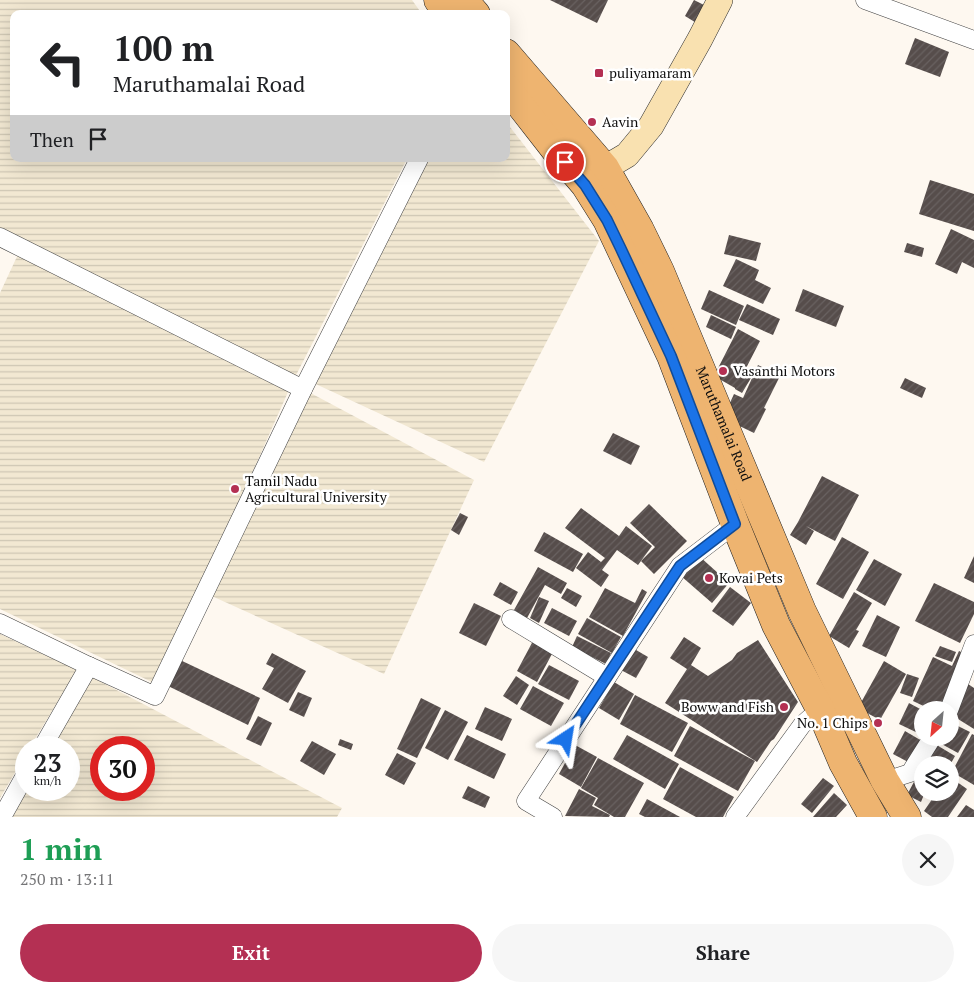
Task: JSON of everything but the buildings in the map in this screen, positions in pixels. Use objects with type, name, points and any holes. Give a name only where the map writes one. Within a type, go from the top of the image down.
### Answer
[{"type":"main road","points":[[438,0],[446,10]]},
{"type":"main road","points":[[464,0],[473,10]]},
{"type":"main road","name":"Maruthamalai Road","points":[[510,58],[605,168],[640,230],[660,271],[802,611],[885,781],[907,817]]},
{"type":"main road","name":"Maruthamalai Road","points":[[510,92],[585,185],[607,220],[671,356],[776,625],[820,709],[843,763],[873,817]]},
{"type":"street","points":[[605,168],[627,155],[651,126],[720,0]]},
{"type":"street","points":[[865,0],[974,40]]},
{"type":"street","points":[[0,623],[155,696],[302,388],[417,162]]},
{"type":"street","points":[[0,237],[302,388]]},
{"type":"street","points":[[553,817],[526,801],[680,566],[735,524]]},
{"type":"street","points":[[511,619],[607,677]]},
{"type":"street","points":[[952,701],[974,644]]},
{"type":"street","points":[[49,736],[89,666]]},
{"type":"street","points":[[735,817],[802,725],[820,709]]},
{"type":"street","points":[[885,781],[910,774],[927,746]]},
{"type":"street","points":[[2,817],[15,794]]},
{"type":"shaded area","points":[[0,0],[412,0],[419,10],[10,10],[10,162],[405,162],[292,383],[158,685],[0,609],[0,293],[21,248],[0,237]]},
{"type":"shaded area","points":[[510,127],[599,241],[484,462],[307,380],[417,162],[510,162]]},
{"type":"shaded area","points":[[303,389],[474,480],[384,674],[205,593]]},
{"type":"shaded area","points":[[0,634],[77,670],[37,736],[15,736],[15,773],[0,798]]},
{"type":"shaded area","points":[[84,673],[342,808],[337,817],[2,817],[16,801],[80,801],[80,736],[48,736]]},
{"type":"place","name":"puliyamaram","points":[[599,73]]},
{"type":"place","name":"Aavin","points":[[592,122]]},
{"type":"place","name":"Vasanthi Motors","points":[[723,371]]},
{"type":"place","name":"Tamil Nadu Agricultural University","points":[[235,489]]},
{"type":"place","name":"Kovai Pets","points":[[709,578]]},
{"type":"place","name":"Boww and Fish","points":[[784,707]]},
{"type":"place","name":"No. 1 Chips","points":[[878,723]]},
{"type":"route","points":[[565,162],[585,185],[607,220],[621,249],[671,356],[735,524],[680,566],[566,739]]}]
